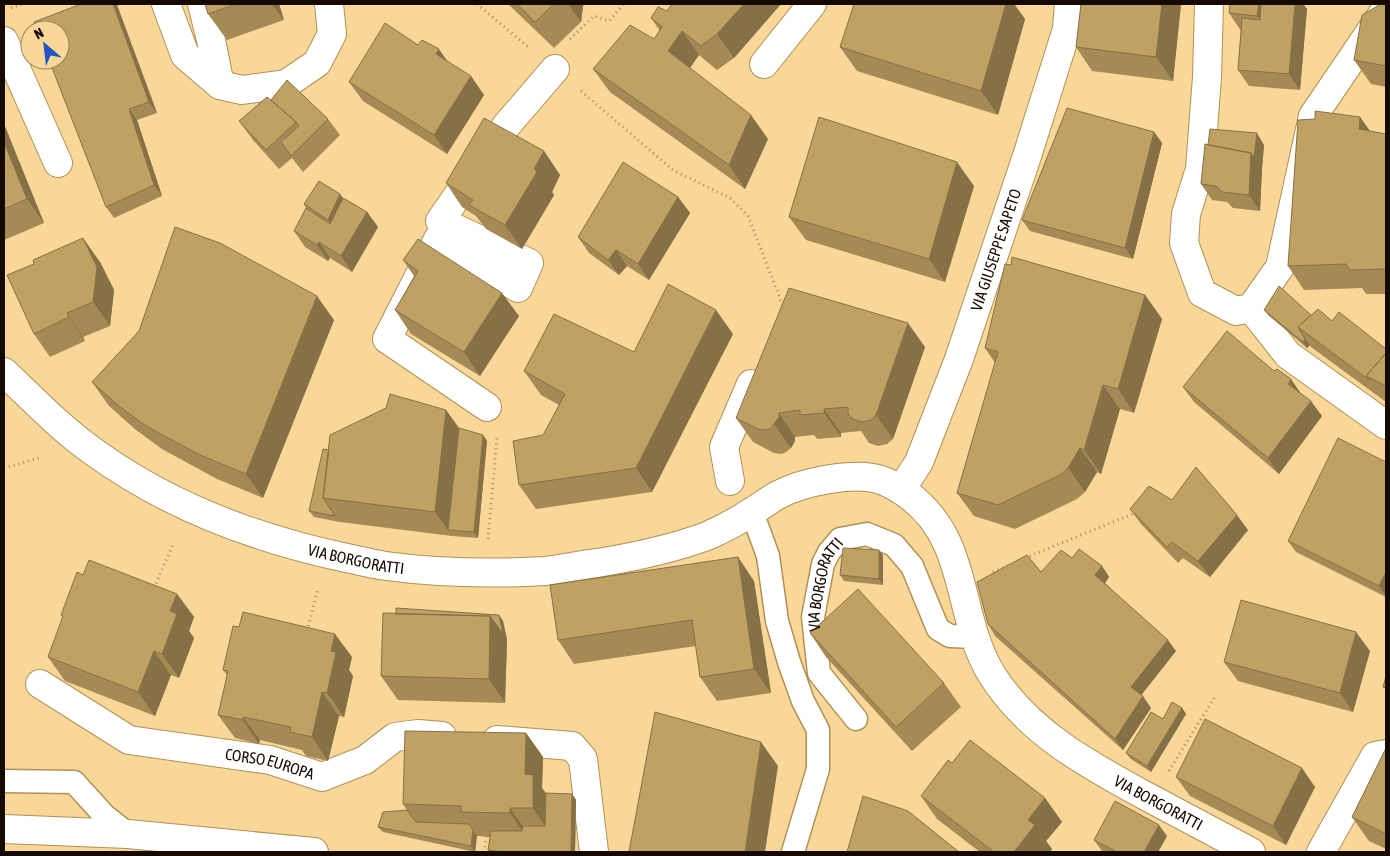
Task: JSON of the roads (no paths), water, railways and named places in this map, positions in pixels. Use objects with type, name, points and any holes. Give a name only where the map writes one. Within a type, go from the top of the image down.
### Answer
[{"type":"street","points":[[166,4],[185,55],[220,85],[242,90],[286,84],[317,63],[332,34],[329,4]]},
{"type":"street","points":[[202,4],[220,85]]},
{"type":"street","points":[[764,64],[812,4]]},
{"type":"street","name":"VIA GIUSEPPE SAPETO","points":[[901,490],[919,462],[959,359],[1027,156],[1067,28],[1069,4]]},
{"type":"street","points":[[1209,4],[1207,77],[1200,169],[1186,214],[1184,243],[1202,292],[1236,311],[1251,308],[1280,267],[1313,116],[1383,13],[1386,12]]},
{"type":"street","points":[[4,41],[58,163]]},
{"type":"street","points":[[487,407],[387,339],[438,239],[518,288],[529,263],[440,220],[551,66]]},
{"type":"street","points":[[1251,308],[1288,355],[1386,425]]},
{"type":"street","points":[[730,481],[724,446],[761,359]]},
{"type":"street","name":"VIA BORGORATTI","points":[[4,372],[94,452],[178,503],[262,536],[320,552],[383,566],[444,572],[548,571],[632,557],[689,541],[727,527],[779,494],[819,481],[850,476],[879,478],[920,503],[937,522],[950,548],[962,584],[975,637],[992,674],[1012,700],[1044,733],[1071,753],[1109,775],[1250,852]]},
{"type":"street","name":"CORSO EUROPA","points":[[40,684],[129,740],[270,760],[322,777],[365,760],[395,737],[418,734],[572,746],[583,759],[594,852]]},
{"type":"street","points":[[1321,852],[1375,756],[1386,754]]},
{"type":"street","points":[[4,829],[128,834],[314,852]]},
{"type":"lane","points":[[752,512],[768,556],[777,621],[789,662],[803,701],[818,730],[818,769],[793,852]]},
{"type":"lane","name":"VIA BORGORATTI","points":[[856,719],[818,673],[813,617],[823,564],[829,552],[840,539],[867,534],[894,545],[912,566],[938,629],[950,636],[975,637]]},
{"type":"lane","points":[[4,781],[74,782],[104,815],[128,834]]}]
